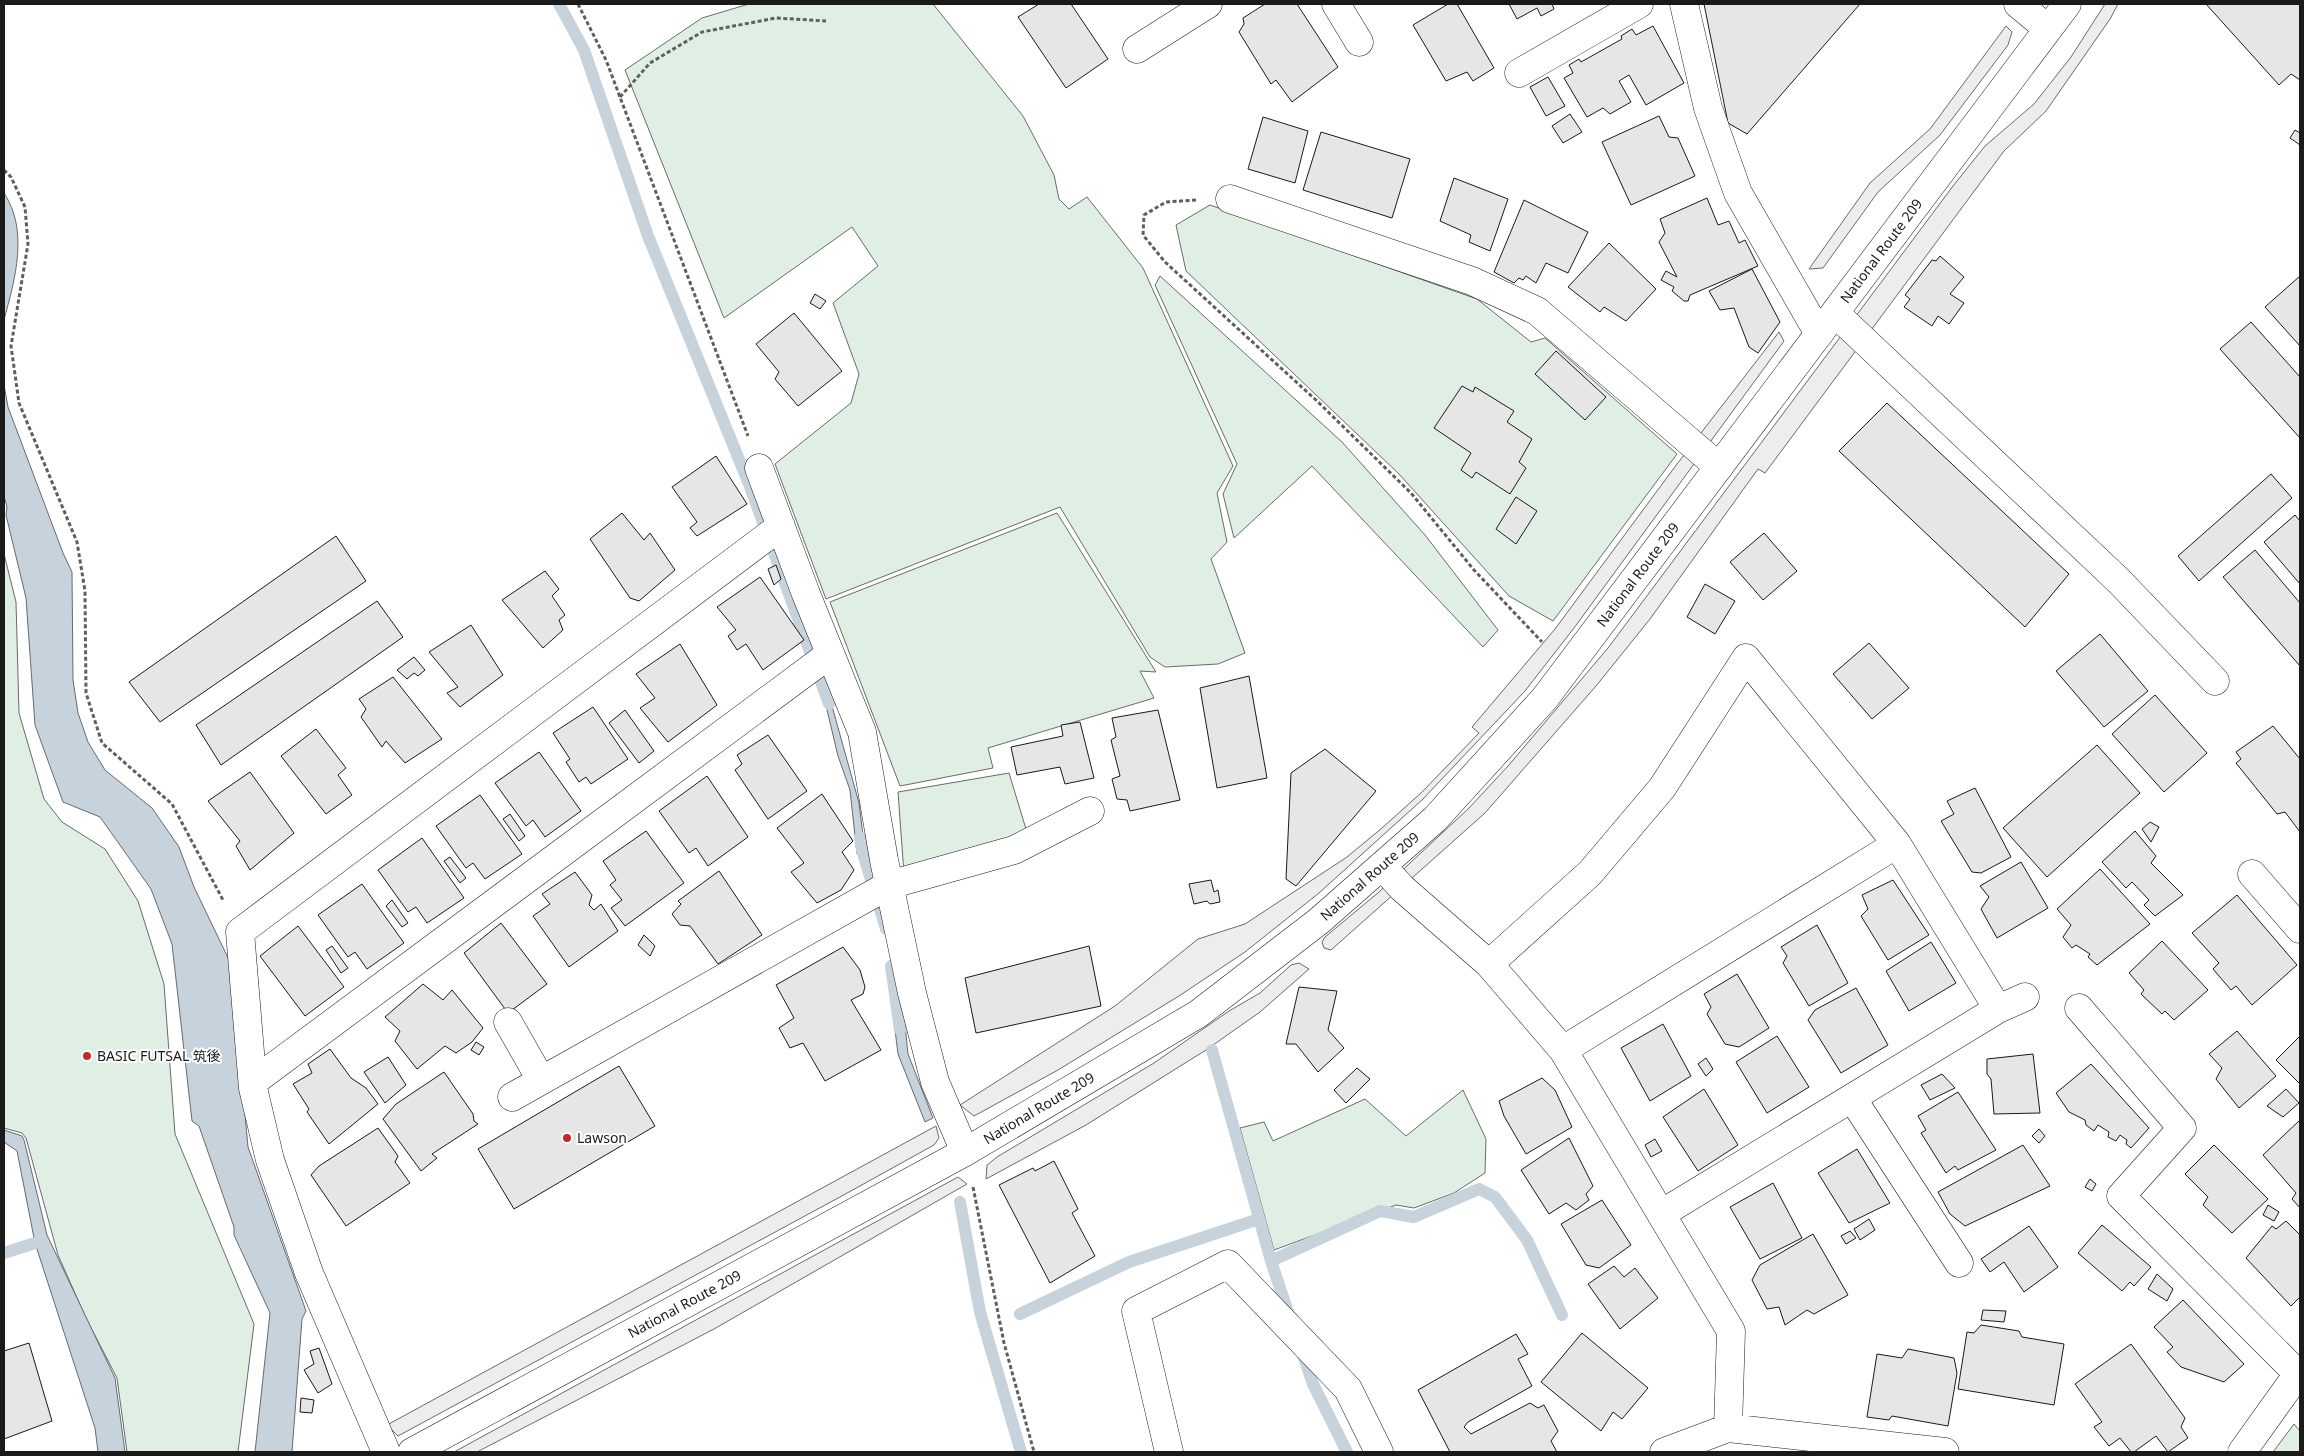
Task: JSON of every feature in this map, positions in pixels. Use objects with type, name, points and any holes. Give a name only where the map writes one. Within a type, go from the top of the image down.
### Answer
[{"type":"main road","points":[[1137,49],[1208,4]]},
{"type":"main road","points":[[1336,4],[1359,42]]},
{"type":"main road","points":[[1519,73],[1639,4]]},
{"type":"main road","points":[[1684,4],[1708,108],[1738,193],[1827,324],[2118,580],[2215,681]]},
{"type":"main road","points":[[2018,4],[2048,29]]},
{"type":"main road","name":"National Route 209","points":[[412,1452],[965,1152],[1198,1014],[1320,921],[1435,819],[1545,698],[2067,4]]},
{"type":"main road","points":[[1230,199],[1472,281],[1537,311],[1719,467]]},
{"type":"main road","points":[[760,468],[830,654],[862,732],[912,994],[935,1082],[965,1152]]},
{"type":"main road","points":[[386,1452],[309,1273],[270,1160],[253,1082],[240,932],[781,526]]},
{"type":"main road","points":[[253,1082],[830,654]]},
{"type":"main road","points":[[1489,964],[1590,873],[1662,788],[1746,658],[1897,844],[1998,1009]]},
{"type":"main road","points":[[512,1097],[890,885],[1014,850],[1090,811]]},
{"type":"main road","points":[[1562,1050],[1897,844]]},
{"type":"main road","points":[[1382,866],[1402,888],[1489,964],[1562,1050],[1731,1332],[1728,1428]]},
{"type":"main road","points":[[2252,874],[2300,930]]},
{"type":"main road","points":[[1661,1214],[1998,1009],[2025,997]]},
{"type":"main road","points":[[2079,1008],[2182,1128],[2120,1196],[2299,1372],[2242,1452]]},
{"type":"main road","points":[[508,1022],[541,1080]]},
{"type":"main road","points":[[1852,1098],[1959,1263]]},
{"type":"main road","points":[[1169,1452],[1136,1311],[1228,1264],[1348,1389],[1379,1452]]},
{"type":"main road","points":[[1664,1452],[1728,1428],[1880,1448],[1945,1452]]},
{"type":"path","points":[[578,4],[606,60],[760,468]]},
{"type":"path","points":[[620,97],[650,63],[702,32],[776,18],[826,22]]},
{"type":"path","points":[[4,170],[11,177],[25,207],[28,244],[11,346],[19,403],[77,542],[86,590],[86,693],[102,742],[172,804],[240,932]]},
{"type":"path","points":[[1230,199],[1166,202],[1144,215],[1144,235],[1165,262],[1317,401],[1411,493],[1474,570],[1548,647]]},
{"type":"path","points":[[965,1152],[1004,1343],[1034,1452]]},
{"type":"green space","points":[[749,4],[933,4],[1023,116],[1054,175],[1059,199],[1069,209],[1087,197],[1143,268],[1233,466],[1217,493],[1227,542],[1211,559],[1245,653],[1218,664],[1165,667],[1150,657],[1060,507],[826,599],[775,464],[851,403],[859,374],[833,303],[878,266],[852,227],[724,318],[625,70],[702,18]]},
{"type":"green space","points":[[1210,205],[1477,299],[1531,342],[1545,338],[1677,454],[1553,621],[1509,596],[1399,474],[1186,271],[1176,225]]},
{"type":"green space","points":[[1160,276],[1342,442],[1425,535],[1498,630],[1483,647],[1312,466],[1234,538],[1223,494],[1237,464],[1155,285]]},
{"type":"green space","points":[[1057,513],[1156,672],[1140,671],[1154,698],[988,748],[993,768],[900,786],[830,602]]},
{"type":"green space","name":"BASIC FUTSAL 筑後","points":[[4,554],[16,602],[19,713],[44,799],[62,822],[105,849],[138,901],[164,984],[175,1134],[254,1324],[238,1452],[127,1452],[117,1378],[86,1318],[58,1255],[26,1138],[22,1133],[4,1128]]},
{"type":"green space","points":[[1009,773],[1026,829],[1009,846],[904,874],[898,792]]},
{"type":"green space","points":[[1463,1090],[1486,1139],[1485,1173],[1454,1193],[1414,1208],[1396,1205],[1274,1250],[1240,1128],[1264,1122],[1273,1141],[1365,1099],[1406,1136]]},
{"type":"green space","points":[[2294,1424],[2300,1431],[2300,1452],[2273,1452]]},
{"type":"shaded area","points":[[2105,4],[2118,4],[2110,19],[2046,111],[2004,151],[1765,473],[1758,469],[1650,619],[1596,686],[1485,813],[1331,950],[1324,948],[1322,942],[1325,937],[1379,892],[1469,808],[1508,766],[1608,648],[1953,186],[1985,146],[2034,104],[2071,57]]},
{"type":"shaded area","points":[[2006,26],[2012,32],[2008,45],[1940,135],[1878,192],[1823,268],[1809,269],[1870,183],[1930,129]]},
{"type":"shaded area","points":[[4,193],[12,208],[16,223],[18,255],[4,320]]},
{"type":"shaded area","points":[[1779,332],[1784,341],[1574,628],[1525,691],[1423,799],[1319,893],[1245,952],[1179,996],[1058,1070],[974,1116],[960,1105],[1115,1006],[1198,939],[1245,924],[1347,857],[1422,792],[1479,733],[1472,727],[1555,629],[1677,464]]},
{"type":"shaded area","points":[[4,385],[8,407],[63,553],[72,572],[73,680],[78,713],[88,742],[105,770],[152,808],[179,847],[194,887],[231,964],[248,1147],[306,1311],[302,1319],[292,1452],[255,1452],[270,1313],[234,1235],[234,1227],[199,1126],[192,1121],[172,944],[151,889],[100,817],[63,802],[35,725],[26,598],[6,515],[7,507],[4,496]]},
{"type":"shaded area","points":[[827,688],[859,803],[865,852],[857,854],[850,790],[838,756],[822,689]]},
{"type":"shaded area","points":[[1299,963],[1309,969],[1260,1012],[1206,1050],[1086,1125],[986,1179],[987,1165],[997,1157],[1154,1063],[1229,1011],[1260,993],[1291,965]]},
{"type":"shaded area","points":[[893,1014],[904,1014],[908,1054],[933,1118],[925,1122],[898,1054]]},
{"type":"shaded area","points":[[936,1126],[939,1138],[934,1145],[840,1197],[398,1436],[387,1425]]},
{"type":"shaded area","points":[[4,1130],[22,1136],[24,1140],[47,1235],[115,1378],[125,1452],[98,1452],[95,1428],[35,1243],[17,1151],[4,1142]]},
{"type":"shaded area","points":[[958,1177],[967,1184],[714,1329],[477,1452],[454,1452]]},
{"type":"building","points":[[1039,4],[1071,4],[1108,59],[1066,88],[1018,17]]},
{"type":"building","points":[[1265,4],[1297,4],[1338,67],[1292,102],[1276,80],[1271,84],[1239,32],[1244,24],[1243,18]]},
{"type":"building","points":[[1448,4],[1457,4],[1494,68],[1473,81],[1467,72],[1446,81],[1413,25]]},
{"type":"building","points":[[1509,4],[1552,4],[1554,9],[1541,16],[1537,8],[1517,19]]},
{"type":"building","points":[[1704,4],[1860,4],[1747,134],[1728,123]]},
{"type":"building","points":[[2206,4],[2300,4],[2300,80],[2291,74],[2279,85]]},
{"type":"building","points":[[1653,26],[1684,83],[1646,105],[1629,75],[1619,81],[1631,102],[1610,114],[1603,108],[1587,117],[1564,78],[1573,73],[1569,65],[1579,59],[1581,62],[1622,39],[1621,36],[1632,29],[1636,35]]},
{"type":"building","points":[[1548,77],[1565,106],[1546,116],[1530,87]]},
{"type":"building","points":[[1570,114],[1582,132],[1563,143],[1552,126]]},
{"type":"building","points":[[1659,116],[1669,137],[1678,138],[1695,176],[1631,205],[1602,142]]},
{"type":"building","points":[[1263,117],[1308,131],[1295,183],[1248,169]]},
{"type":"building","points":[[2295,130],[2300,133],[2300,145],[2290,138]]},
{"type":"building","points":[[1321,132],[1410,159],[1392,218],[1303,190]]},
{"type":"building","points":[[1454,178],[1508,199],[1490,251],[1469,242],[1471,235],[1440,221]]},
{"type":"building","points":[[1707,198],[1718,225],[1729,221],[1739,243],[1745,240],[1758,266],[1690,295],[1688,301],[1684,301],[1672,291],[1674,287],[1661,280],[1666,271],[1677,277],[1659,242],[1665,233],[1660,219]]},
{"type":"building","points":[[1524,200],[1588,232],[1568,273],[1546,263],[1536,283],[1526,276],[1523,280],[1519,278],[1514,283],[1494,272]]},
{"type":"building","points":[[1609,243],[1656,289],[1626,321],[1604,307],[1600,312],[1568,287]]},
{"type":"building","points":[[1940,256],[1964,277],[1950,294],[1964,303],[1949,324],[1938,316],[1932,326],[1904,307],[1910,299],[1905,295],[1932,260],[1936,261]]},
{"type":"building","points":[[1752,269],[1780,322],[1758,353],[1749,347],[1734,308],[1720,310],[1709,291]]},
{"type":"building","points":[[2300,276],[2300,346],[2265,307]]},
{"type":"building","points":[[815,294],[826,301],[820,309],[810,303]]},
{"type":"building","points":[[794,313],[842,371],[798,406],[775,379],[779,372],[756,344]]},
{"type":"building","points":[[2251,322],[2300,377],[2300,438],[2220,349]]},
{"type":"building","points":[[1556,351],[1606,397],[1585,420],[1535,374]]},
{"type":"building","points":[[1462,386],[1473,392],[1475,387],[1514,411],[1507,422],[1532,439],[1519,462],[1526,468],[1510,494],[1476,472],[1472,478],[1461,470],[1471,453],[1434,428]]},
{"type":"building","points":[[1887,403],[2069,574],[2025,627],[1839,451]]},
{"type":"building","points":[[716,456],[747,504],[697,536],[690,528],[697,522],[672,487]]},
{"type":"building","points":[[2271,474],[2292,498],[2199,581],[2178,556]]},
{"type":"building","points":[[1516,497],[1537,511],[1516,544],[1496,529]]},
{"type":"building","points":[[622,513],[644,540],[650,533],[675,570],[639,601],[630,598],[590,539]]},
{"type":"building","points":[[2295,515],[2300,521],[2300,584],[2264,542]]},
{"type":"building","points":[[1764,533],[1797,571],[1763,600],[1730,562]]},
{"type":"building","points":[[336,536],[366,581],[160,722],[129,682]]},
{"type":"building","points":[[2255,550],[2300,603],[2300,666],[2223,577]]},
{"type":"building","points":[[776,565],[781,579],[774,585],[768,569]]},
{"type":"building","points":[[545,571],[559,589],[552,596],[565,615],[559,620],[563,630],[543,648],[502,600]]},
{"type":"building","points":[[760,577],[804,640],[763,670],[746,644],[737,650],[728,636],[736,630],[717,607]]},
{"type":"building","points":[[1705,584],[1735,601],[1715,634],[1687,617]]},
{"type":"building","points":[[377,601],[403,637],[221,765],[196,725]]},
{"type":"building","points":[[471,625],[503,675],[460,707],[447,693],[458,687],[429,652]]},
{"type":"building","points":[[2100,634],[2148,691],[2104,727],[2056,671]]},
{"type":"building","points":[[1869,643],[1909,688],[1872,719],[1833,674]]},
{"type":"building","points":[[680,644],[717,705],[668,742],[640,708],[655,698],[636,674]]},
{"type":"building","points":[[414,657],[425,670],[418,676],[414,673],[407,679],[397,670]]},
{"type":"building","points":[[1249,676],[1267,778],[1217,788],[1200,688]]},
{"type":"building","points":[[393,677],[442,739],[405,763],[386,741],[382,747],[361,717],[366,709],[359,699]]},
{"type":"building","points":[[2155,695],[2207,753],[2164,792],[2112,734]]},
{"type":"building","points":[[593,707],[628,759],[591,784],[586,777],[579,782],[566,762],[570,759],[553,733]]},
{"type":"building","points":[[625,710],[654,751],[639,763],[609,723]]},
{"type":"building","points":[[1158,710],[1180,800],[1130,811],[1127,800],[1117,799],[1112,779],[1120,776],[1111,740],[1116,737],[1112,718]]},
{"type":"building","points":[[1080,722],[1094,778],[1065,784],[1060,767],[1017,775],[1011,747],[1063,736],[1061,725]]},
{"type":"building","points":[[2273,726],[2300,759],[2300,832],[2285,812],[2277,814],[2236,763],[2241,759],[2236,752]]},
{"type":"building","points":[[316,729],[346,768],[338,775],[352,795],[326,814],[281,756]]},
{"type":"building","points":[[768,735],[807,791],[768,819],[735,770],[742,764],[737,755]]},
{"type":"building","points":[[2097,745],[2140,793],[2047,877],[2003,828]]},
{"type":"building","points":[[1325,749],[1376,791],[1296,886],[1286,879],[1291,773]]},
{"type":"building","points":[[539,752],[581,811],[545,837],[533,820],[526,826],[495,783]]},
{"type":"building","points":[[250,772],[294,833],[250,870],[236,846],[240,841],[208,801]]},
{"type":"building","points":[[707,776],[748,837],[708,866],[696,848],[689,853],[659,811]]},
{"type":"building","points":[[1975,788],[2011,857],[1981,873],[1972,872],[1941,821],[1954,814],[1947,801]]},
{"type":"building","points":[[822,794],[853,841],[842,852],[854,870],[841,890],[817,903],[791,872],[804,863],[777,828]]},
{"type":"building","points":[[480,795],[522,854],[485,879],[473,863],[466,868],[436,826]]},
{"type":"building","points":[[510,814],[525,836],[519,841],[503,819]]},
{"type":"building","points":[[2150,822],[2159,827],[2151,842],[2142,829]]},
{"type":"building","points":[[646,831],[684,883],[625,926],[611,908],[622,900],[610,885],[616,880],[603,861]]},
{"type":"building","points":[[2135,831],[2156,856],[2151,863],[2183,895],[2155,916],[2144,905],[2149,900],[2132,882],[2126,888],[2102,862]]},
{"type":"building","points":[[422,838],[464,898],[427,923],[416,907],[408,912],[378,870]]},
{"type":"building","points":[[450,857],[466,878],[460,883],[444,861]]},
{"type":"building","points":[[2021,862],[2048,908],[1997,938],[1981,909],[1989,897],[1980,886]]},
{"type":"building","points":[[2100,869],[2150,924],[2097,965],[2088,957],[2090,954],[2076,945],[2072,948],[2063,937],[2071,925],[2057,909]]},
{"type":"building","points":[[719,871],[762,935],[718,964],[690,926],[680,925],[672,914],[681,904],[678,901]]},
{"type":"building","points":[[575,872],[592,895],[589,905],[594,910],[601,904],[618,931],[569,967],[533,916],[550,904],[542,894]]},
{"type":"building","points":[[1211,880],[1214,892],[1218,890],[1220,902],[1210,904],[1207,901],[1194,904],[1189,884]]},
{"type":"building","points":[[1893,880],[1929,935],[1888,960],[1861,916],[1868,909],[1862,895]]},
{"type":"building","points":[[362,884],[404,943],[367,969],[355,952],[348,957],[318,915]]},
{"type":"building","points":[[2237,895],[2297,965],[2252,1005],[2236,986],[2231,990],[2213,969],[2219,963],[2192,933]]},
{"type":"building","points":[[392,900],[408,923],[402,927],[386,906]]},
{"type":"building","points":[[501,923],[547,984],[508,1013],[464,953]]},
{"type":"building","points":[[1817,925],[1848,983],[1809,1006],[1783,963],[1787,956],[1781,947]]},
{"type":"building","points":[[298,926],[344,987],[305,1016],[260,956]]},
{"type":"building","points":[[644,935],[655,946],[650,956],[638,945]]},
{"type":"building","points":[[2162,941],[2208,990],[2174,1020],[2165,1011],[2162,1014],[2141,994],[2144,990],[2129,973]]},
{"type":"building","points":[[1931,942],[1956,983],[1909,1011],[1886,971]]},
{"type":"building","points":[[332,946],[348,968],[341,973],[326,950]]},
{"type":"building","points":[[1089,946],[1101,1006],[976,1033],[965,978]]},
{"type":"building","points":[[843,947],[860,970],[865,987],[863,994],[851,1000],[881,1050],[825,1081],[803,1043],[790,1048],[779,1028],[794,1018],[776,985]]},
{"type":"building","points":[[1737,974],[1769,1028],[1739,1047],[1725,1044],[1707,1014],[1711,1007],[1704,994]]},
{"type":"building","points":[[423,984],[443,1000],[452,990],[483,1028],[472,1042],[456,1053],[445,1046],[417,1069],[395,1041],[400,1031],[385,1017]]},
{"type":"building","points":[[1299,987],[1337,991],[1328,1030],[1344,1048],[1318,1072],[1296,1044],[1286,1044]]},
{"type":"building","points":[[1856,988],[1888,1045],[1841,1073],[1808,1020],[1815,1010]]},
{"type":"building","points":[[1663,1024],[1691,1076],[1650,1101],[1621,1048]]},
{"type":"building","points":[[2237,1031],[2276,1076],[2239,1108],[2216,1079],[2222,1068],[2209,1054]]},
{"type":"building","points":[[1777,1036],[1809,1087],[1767,1113],[1736,1062]]},
{"type":"building","points":[[2300,1036],[2300,1084],[2276,1060]]},
{"type":"building","points":[[476,1042],[484,1047],[479,1055],[471,1050]]},
{"type":"building","points":[[330,1049],[351,1078],[366,1088],[378,1104],[329,1144],[307,1112],[309,1109],[293,1084],[312,1073],[308,1064]]},
{"type":"building","points":[[2033,1054],[2040,1113],[1994,1114],[1991,1079],[1987,1074],[1987,1059]]},
{"type":"building","points":[[388,1057],[406,1085],[385,1103],[364,1072]]},
{"type":"building","points":[[1706,1058],[1713,1069],[1706,1076],[1698,1064]]},
{"type":"building","points":[[2091,1064],[2149,1128],[2131,1148],[2126,1144],[2127,1140],[2120,1135],[2116,1141],[2108,1137],[2109,1132],[2098,1125],[2094,1131],[2086,1125],[2085,1120],[2069,1112],[2056,1093]]},
{"type":"building","name":"Lawson","points":[[619,1066],[655,1126],[514,1209],[478,1149]]},
{"type":"building","points":[[1357,1068],[1370,1079],[1346,1103],[1334,1090]]},
{"type":"building","points":[[444,1072],[473,1114],[474,1121],[478,1124],[432,1154],[437,1158],[421,1171],[383,1119],[396,1104]]},
{"type":"building","points":[[1942,1074],[1955,1088],[1930,1100],[1921,1085]]},
{"type":"building","points":[[1542,1078],[1555,1090],[1572,1127],[1526,1154],[1504,1116],[1499,1101]]},
{"type":"building","points":[[1704,1089],[1738,1145],[1698,1171],[1663,1117]]},
{"type":"building","points":[[2286,1089],[2299,1103],[2283,1117],[2267,1106]]},
{"type":"building","points":[[1958,1092],[1996,1150],[1958,1170],[1955,1166],[1946,1173],[1921,1133],[1926,1130],[1918,1116]]},
{"type":"building","points":[[2300,1120],[2300,1208],[2292,1199],[2296,1193],[2263,1155]]},
{"type":"building","points":[[378,1128],[398,1156],[395,1162],[410,1183],[346,1226],[311,1175],[319,1166]]},
{"type":"building","points":[[2039,1129],[2045,1136],[2039,1143],[2032,1136]]},
{"type":"building","points":[[1569,1138],[1593,1186],[1586,1194],[1589,1200],[1576,1210],[1566,1203],[1549,1214],[1521,1170]]},
{"type":"building","points":[[1655,1139],[1662,1151],[1651,1157],[1645,1145]]},
{"type":"building","points":[[2023,1145],[2050,1186],[1965,1226],[1950,1214],[1938,1192]]},
{"type":"building","points":[[2214,1145],[2268,1199],[2232,1233],[2203,1205],[2208,1197],[2185,1174]]},
{"type":"building","points":[[1857,1149],[1890,1203],[1849,1223],[1818,1173]]},
{"type":"building","points":[[1054,1161],[1078,1209],[1072,1213],[1095,1256],[1050,1283],[999,1185],[1033,1168],[1035,1171]]},
{"type":"building","points":[[2090,1179],[2096,1184],[2092,1191],[2085,1187]]},
{"type":"building","points":[[1773,1183],[1802,1238],[1760,1259],[1730,1207]]},
{"type":"building","points":[[1602,1200],[1631,1245],[1599,1268],[1586,1265],[1561,1224]]},
{"type":"building","points":[[2268,1205],[2279,1212],[2274,1221],[2263,1215]]},
{"type":"building","points":[[1869,1219],[1875,1230],[1860,1240],[1854,1229]]},
{"type":"building","points":[[2286,1221],[2300,1235],[2300,1297],[2291,1306],[2246,1258],[2272,1226],[2276,1229]]},
{"type":"building","points":[[2102,1225],[2151,1267],[2134,1286],[2130,1282],[2122,1291],[2078,1253]]},
{"type":"building","points":[[2029,1226],[2058,1267],[2024,1292],[2004,1262],[1990,1272],[1981,1259]]},
{"type":"building","points":[[1850,1231],[1856,1238],[1846,1244],[1841,1236]]},
{"type":"building","points":[[1813,1234],[1848,1295],[1814,1314],[1807,1310],[1785,1325],[1779,1307],[1767,1309],[1752,1280],[1760,1265]]},
{"type":"building","points":[[1614,1266],[1624,1277],[1635,1268],[1658,1298],[1620,1329],[1588,1284]]},
{"type":"building","points":[[2157,1274],[2173,1289],[2167,1301],[2148,1289]]},
{"type":"building","points":[[2183,1300],[2244,1364],[2224,1382],[2181,1367],[2167,1352],[2173,1347],[2154,1327]]},
{"type":"building","points":[[1983,1310],[2006,1311],[2004,1322],[1981,1320]]},
{"type":"building","points":[[1981,1325],[2019,1331],[2022,1337],[2064,1344],[2054,1405],[1958,1389],[1967,1332],[1974,1333]]},
{"type":"building","points":[[1582,1333],[1648,1388],[1622,1419],[1613,1412],[1601,1431],[1541,1382]]},
{"type":"building","points":[[1516,1334],[1528,1354],[1518,1359],[1532,1386],[1468,1422],[1464,1427],[1471,1434],[1530,1403],[1538,1408],[1544,1405],[1558,1431],[1551,1441],[1557,1452],[1450,1452],[1418,1390]]},
{"type":"building","points":[[29,1343],[52,1421],[4,1439],[4,1351]]},
{"type":"building","points":[[2131,1344],[2185,1418],[2181,1427],[2188,1438],[2168,1452],[2156,1436],[2134,1452],[2131,1452],[2120,1438],[2109,1446],[2094,1427],[2102,1422],[2075,1384]]},
{"type":"building","points":[[319,1348],[332,1384],[318,1393],[304,1370],[314,1364],[310,1351]]},
{"type":"building","points":[[1908,1349],[1954,1358],[1957,1373],[1948,1426],[1892,1416],[1889,1420],[1867,1417],[1877,1354],[1902,1358]]},
{"type":"building","points":[[301,1398],[314,1400],[312,1413],[300,1412]]},
{"type":"waterway","points":[[559,4],[584,50],[648,236],[749,484],[829,704]]},
{"type":"waterway","points":[[860,837],[862,850],[886,929]]},
{"type":"waterway","points":[[891,966],[900,1030]]},
{"type":"waterway","points":[[1212,1050],[1271,1261],[1291,1321]]},
{"type":"waterway","points":[[1271,1261],[1380,1211],[1414,1217],[1479,1189],[1495,1197],[1527,1240],[1562,1315]]},
{"type":"waterway","points":[[960,1202],[980,1312],[1021,1452]]},
{"type":"waterway","points":[[1020,1314],[1129,1262],[1259,1219]]},
{"type":"waterway","points":[[4,1253],[35,1243]]},
{"type":"waterway","points":[[1302,1352],[1313,1384],[1347,1452]]},
{"type":"place","name":"BASIC FUTSAL 筑後","points":[[87,1056]]},
{"type":"place","name":"Lawson","points":[[567,1138]]}]
